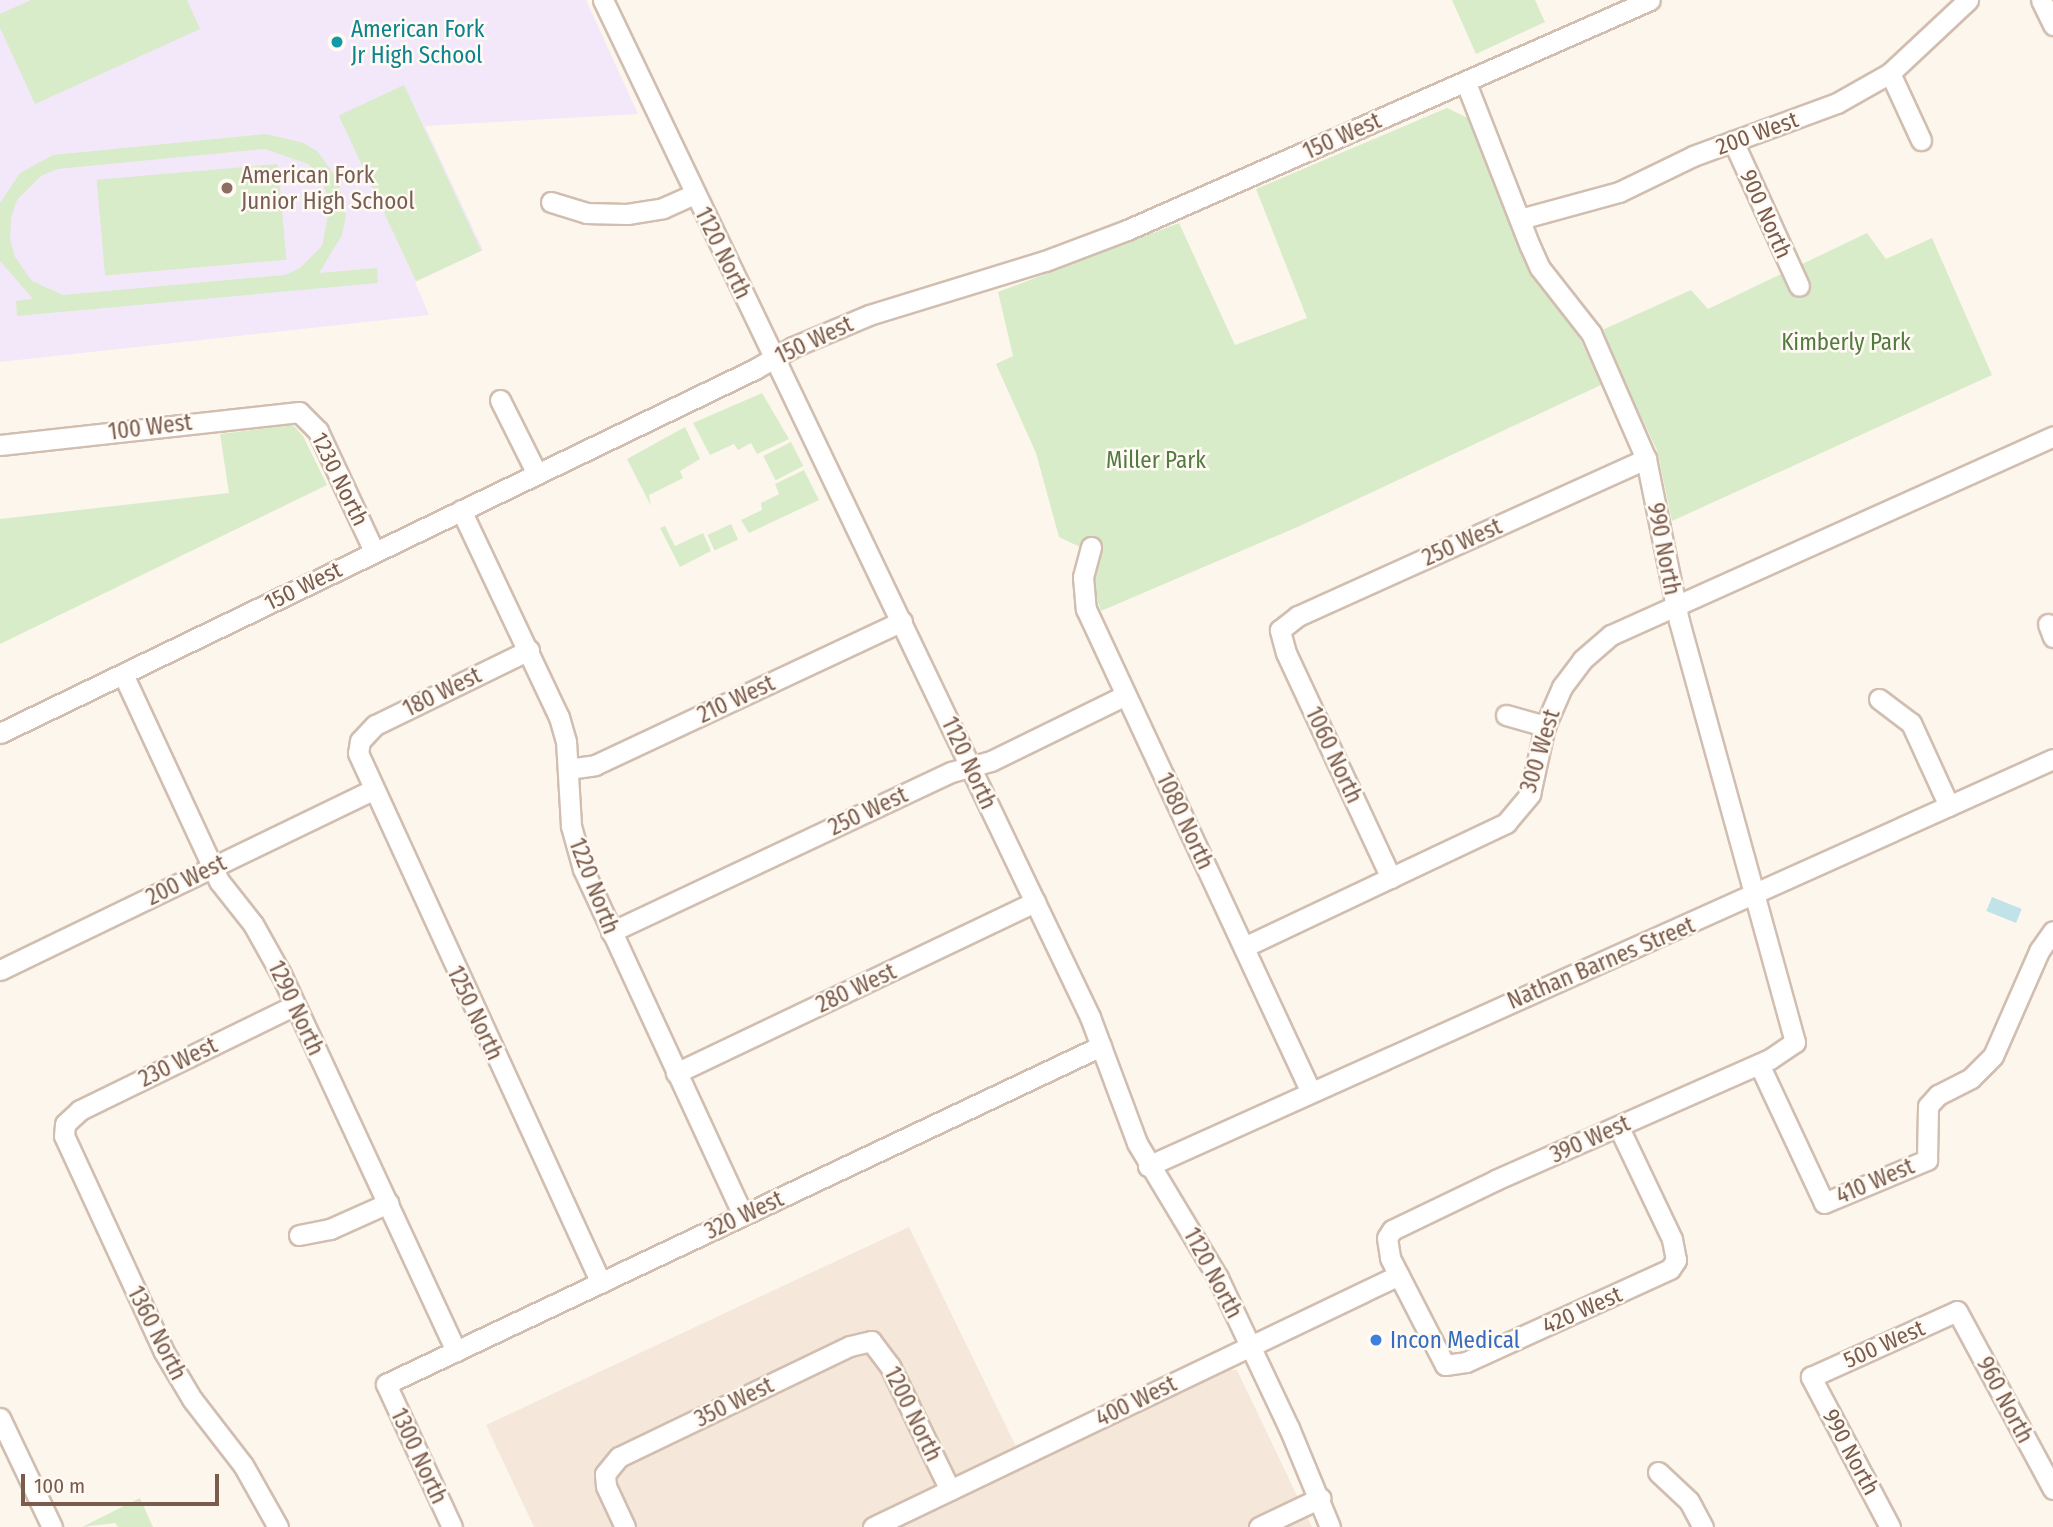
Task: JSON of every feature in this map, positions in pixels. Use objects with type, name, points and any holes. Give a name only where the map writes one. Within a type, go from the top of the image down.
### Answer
[{"type":"street","name":"1120 North","points":[[603,0],[1035,902],[1101,1046],[1124,1113],[1148,1166],[1195,1236],[1250,1345],[1320,1498],[1330,1527]]},
{"type":"street","name":"150 West","points":[[0,733],[860,318],[1045,261],[1127,230],[1650,0]]},
{"type":"street","name":"200 West","points":[[1520,219],[1619,192],[1733,141],[1837,103],[1890,73],[1968,0]]},
{"type":"street","points":[[2041,0],[2053,25]]},
{"type":"street","points":[[1890,73],[1921,141]]},
{"type":"street","name":"990 North","points":[[1465,83],[1540,268],[1591,333],[1646,459],[1675,605],[1757,894],[1795,1042]]},
{"type":"street","name":"900 North","points":[[1733,141],[1799,286]]},
{"type":"street","points":[[551,202],[586,213],[627,214],[663,208],[694,194]]},
{"type":"street","points":[[500,400],[537,474]]},
{"type":"street","name":"100 West","points":[[0,445],[299,412]]},
{"type":"street","name":"1230 North","points":[[299,412],[318,431],[374,551]]},
{"type":"street","name":"300 West","points":[[1244,947],[1506,823],[1530,794],[1545,726],[1562,687],[1595,648],[1629,625],[2053,436]]},
{"type":"street","name":"250 West","points":[[1280,630],[1298,616],[1646,459]]},
{"type":"street","name":"1220 North","points":[[461,509],[559,717],[568,769],[576,847],[611,932],[743,1215]]},
{"type":"street","name":"1080 North","points":[[1091,547],[1083,577],[1086,609],[1310,1090]]},
{"type":"street","name":"210 West","points":[[568,769],[595,765],[902,621]]},
{"type":"street","name":"1060 North","points":[[1280,630],[1286,653],[1391,878]]},
{"type":"street","name":"180 West","points":[[360,741],[375,725],[529,650]]},
{"type":"street","name":"1290 North","points":[[123,674],[213,867],[266,946],[456,1351]]},
{"type":"street","name":"250 West","points":[[611,932],[1126,695]]},
{"type":"street","points":[[1879,699],[1911,723],[1949,806]]},
{"type":"street","points":[[1506,715],[1545,726]]},
{"type":"street","name":"1250 North","points":[[360,741],[361,766],[601,1283]]},
{"type":"street","name":"Nathan Barnes Street","points":[[1148,1166],[1310,1090],[1757,894],[2053,759]]},
{"type":"street","name":"200 West","points":[[0,970],[372,790]]},
{"type":"street","name":"280 West","points":[[676,1073],[1035,902]]},
{"type":"street","name":"410 West","points":[[1759,1064],[1824,1203],[1927,1160],[1928,1106],[1938,1095],[1970,1078],[1993,1056],[2039,951],[2053,931]]},
{"type":"street","name":"230 West","points":[[65,1124],[80,1110],[295,1006]]},
{"type":"street","name":"390 West","points":[[1399,1275],[1387,1238],[1401,1224],[1759,1064],[1795,1042]]},
{"type":"street","name":"320 West","points":[[386,1384],[1101,1046]]},
{"type":"street","name":"1360 North","points":[[65,1124],[67,1146],[164,1352],[250,1475],[278,1527]]},
{"type":"street","name":"420 West","points":[[1399,1275],[1445,1365],[1466,1362],[1661,1275],[1676,1261],[1672,1239],[1619,1126]]},
{"type":"street","points":[[299,1235],[330,1229],[387,1203]]},
{"type":"street","name":"400 West","points":[[873,1527],[1399,1275]]},
{"type":"street","name":"500 West","points":[[1811,1377],[1957,1311]]},
{"type":"street","name":"960 North","points":[[1957,1311],[2053,1489]]},
{"type":"street","name":"350 West","points":[[625,1527],[605,1474],[618,1457],[850,1346],[871,1341]]},
{"type":"street","name":"1200 North","points":[[871,1341],[890,1366],[950,1490]]},
{"type":"street","name":"990 North","points":[[1811,1377],[1890,1527]]},
{"type":"street","name":"1300 North","points":[[386,1384],[452,1527]]},
{"type":"street","points":[[0,1418],[52,1527]]},
{"type":"street","points":[[1658,1472],[1689,1501],[1703,1527]]},
{"type":"street","points":[[1259,1527],[1320,1498]]},
{"type":"shaded area","name":"American Fork Junior High School","points":[[0,0],[586,0],[638,114],[425,126],[483,250],[415,282],[429,315],[0,362]]},
{"type":"shaded area","points":[[909,1227],[1026,1467],[1227,1370],[1237,1370],[1312,1527],[534,1527],[486,1425]]},
{"type":"green space","points":[[31,0],[187,0],[200,29],[35,104],[0,28],[0,14]]},
{"type":"green space","points":[[1452,0],[1535,0],[1545,22],[1476,54]]},
{"type":"green space","points":[[404,85],[481,251],[416,281],[339,115]]},
{"type":"green space","name":"Miller Park","points":[[1447,108],[1470,119],[1529,269],[1572,324],[1603,384],[1302,525],[1101,611],[1080,547],[1059,537],[1036,453],[996,364],[1013,356],[998,292],[1179,223],[1235,345],[1307,318],[1256,189]]},
{"type":"green space","points":[[266,134],[304,143],[318,152],[338,180],[346,216],[342,235],[319,273],[377,268],[378,283],[17,316],[16,301],[33,299],[0,261],[0,203],[20,173],[53,155]],"holes":[[[265,149],[308,164],[322,180],[330,205],[322,246],[300,268],[285,275],[63,295],[32,281],[15,257],[10,239],[11,218],[17,200],[41,176],[57,169]]]},
{"type":"green space","points":[[278,164],[286,260],[105,275],[97,180]]},
{"type":"green space","name":"Kimberly Park","points":[[1867,233],[1886,259],[1932,238],[1992,375],[1672,521],[1657,450],[1600,331],[1691,290],[1708,309]]},
{"type":"green space","points":[[762,393],[789,439],[757,454],[751,443],[738,450],[734,444],[710,455],[693,423]]},
{"type":"green space","points":[[293,425],[303,436],[327,485],[0,644],[0,519],[229,493],[220,434]]},
{"type":"green space","points":[[685,427],[700,459],[680,471],[683,478],[649,495],[651,506],[627,459]]},
{"type":"green space","points":[[791,442],[803,466],[776,480],[763,456]]},
{"type":"green space","points":[[804,470],[819,500],[749,533],[741,520],[762,510],[761,503],[779,494],[775,484]]},
{"type":"green space","points":[[731,524],[738,539],[715,550],[707,535]]},
{"type":"green space","points":[[665,526],[675,546],[703,533],[711,551],[680,567],[660,528]]},
{"type":"green space","points":[[140,1498],[153,1527],[118,1527],[115,1523],[82,1527]]},
{"type":"water","points":[[1992,897],[2022,909],[2016,923],[1986,911]]},
{"type":"place","name":"American Fork Jr High School","points":[[337,42]]},
{"type":"place","name":"American Fork Junior High School","points":[[227,188]]},
{"type":"place","name":"Incon Medical","points":[[1376,1340]]}]
